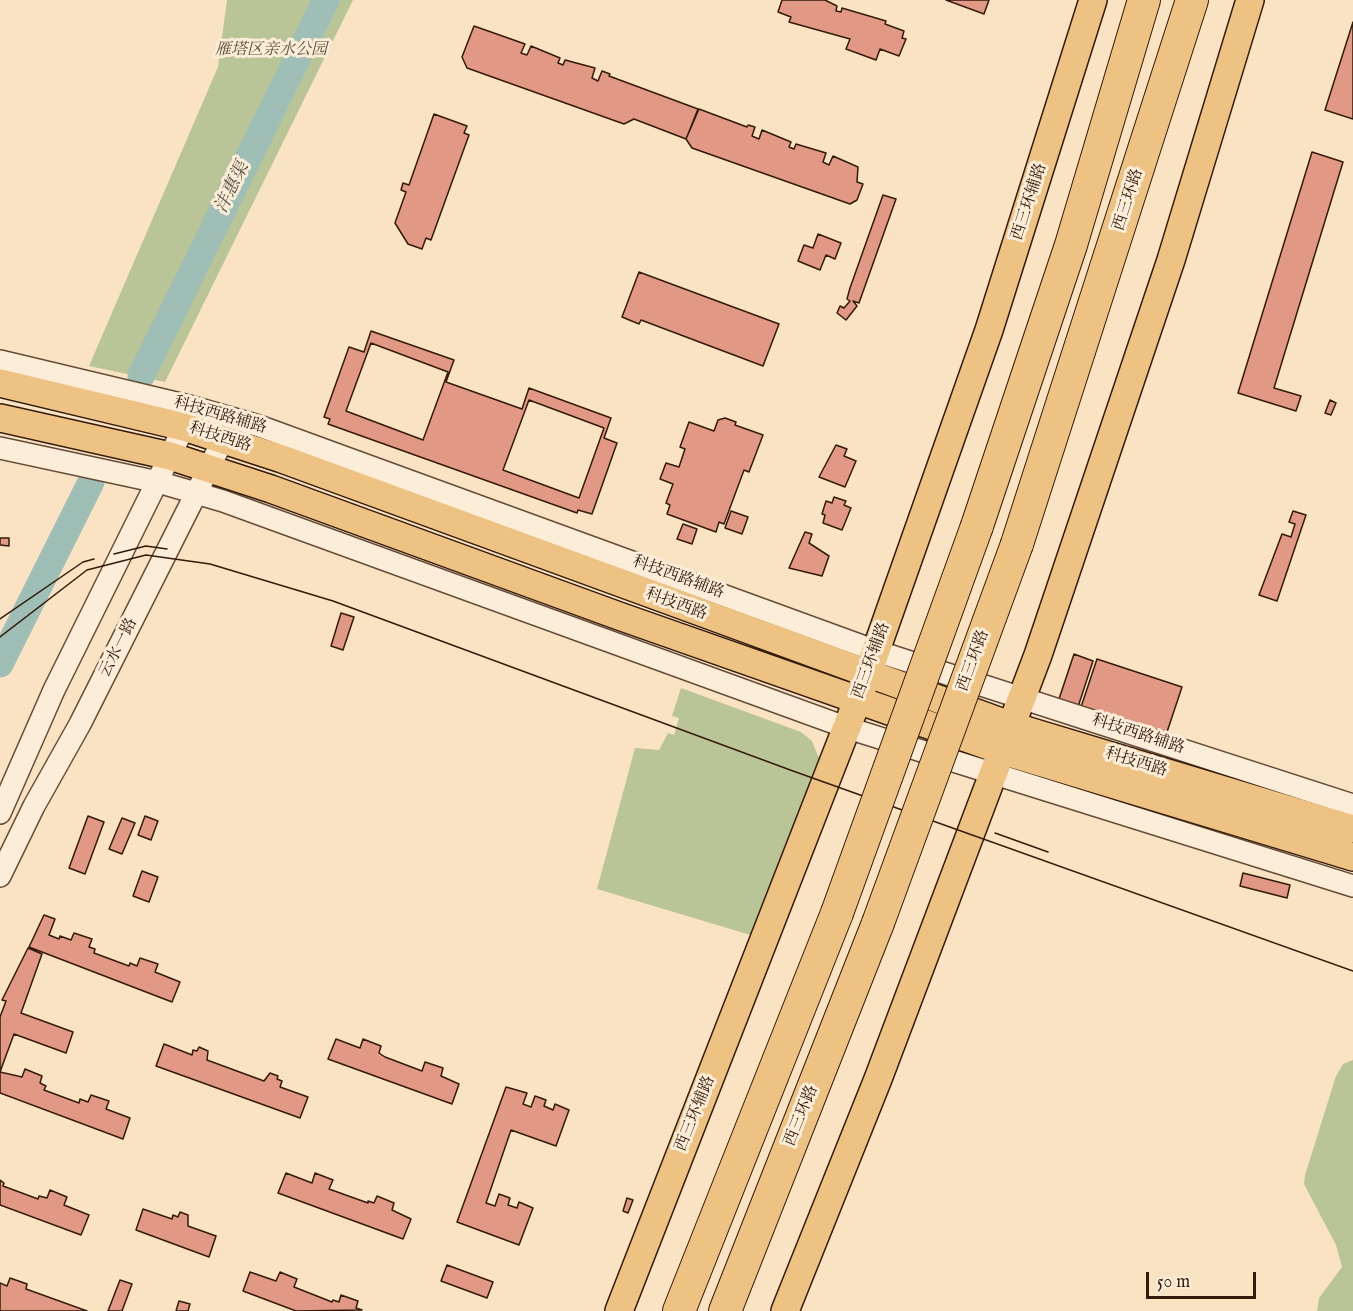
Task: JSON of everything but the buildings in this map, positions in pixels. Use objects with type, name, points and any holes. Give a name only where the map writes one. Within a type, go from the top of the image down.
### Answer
[{"type":"highway","points":[[679,1311],[837,913],[977,526],[1071,245],[1144,0]]},
{"type":"highway","name":"西三环路","points":[[725,1311],[879,923],[1017,544],[1192,0]]},
{"type":"main road","name":"西三环辅路","points":[[619,1311],[858,701],[989,330],[1093,0]]},
{"type":"main road","points":[[785,1311],[878,1079],[1023,698],[1171,260],[1250,0]]},
{"type":"main road","name":"科技西路","points":[[0,383],[189,417],[228,429],[872,662],[1012,726],[1353,829]]},
{"type":"main road","name":"科技西路","points":[[0,418],[170,456],[271,489],[858,701],[998,763],[1353,857]]},
{"type":"street","name":"科技西路辅路","points":[[0,361],[189,417]]},
{"type":"street","points":[[0,813],[54,690],[189,417]]},
{"type":"street","name":"云水一路","points":[[0,876],[34,806],[81,724],[228,429]]},
{"type":"street","points":[[0,448],[158,482],[197,493],[848,728],[998,763],[1353,886]]},
{"type":"street","name":"科技西路辅路","points":[[872,662],[1023,698],[1353,805]]},
{"type":"green space","name":"雁塔区亲水公园","points":[[227,0],[353,0],[165,382],[89,366],[218,67]]},
{"type":"green space","points":[[681,688],[801,732],[812,741],[818,756],[825,758],[754,936],[597,889],[635,748],[659,750],[668,733],[674,735],[679,718],[672,716]]},
{"type":"green space","points":[[1353,1060],[1353,1311],[1317,1311],[1319,1298],[1342,1267],[1336,1245],[1304,1184],[1305,1175],[1336,1076],[1343,1064]]},
{"type":"waterway","name":"沣惠渠","points":[[141,376],[326,0]]},
{"type":"waterway","name":"沣惠渠","points":[[0,664],[91,482]]},
{"type":"tram line","points":[[114,554],[146,546],[167,549]]},
{"type":"tram line","points":[[0,637],[87,570],[146,555],[210,564],[333,601],[793,771],[1353,971]]},
{"type":"tram line","points":[[0,619],[83,562],[94,559]]},
{"type":"tram line","points":[[995,833],[1048,852]]}]
